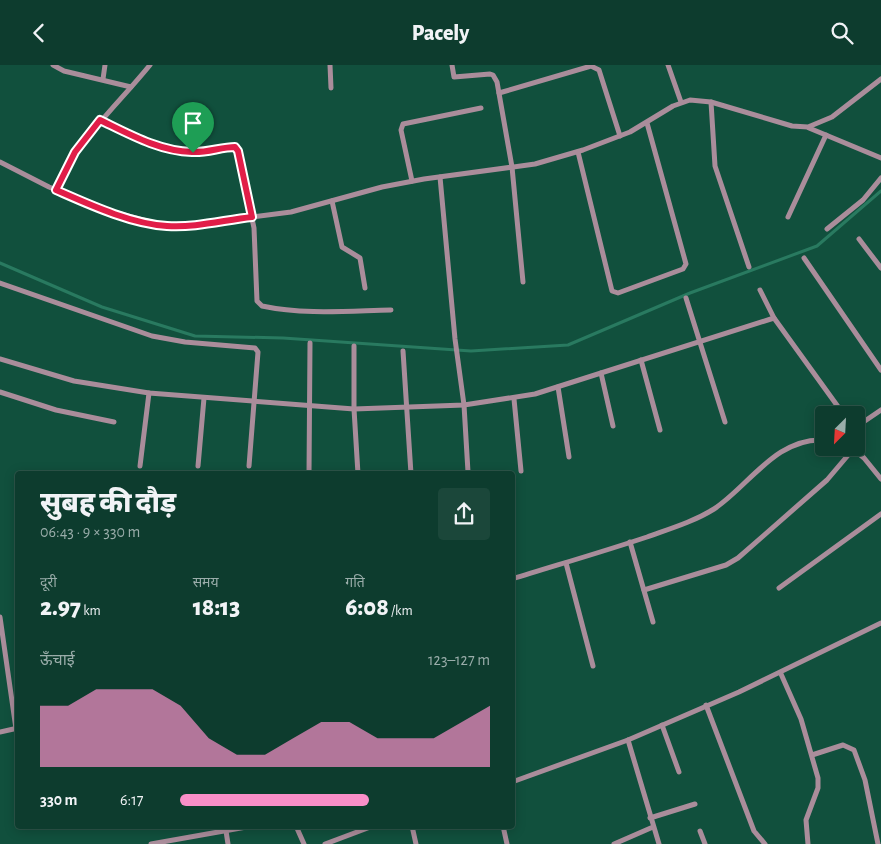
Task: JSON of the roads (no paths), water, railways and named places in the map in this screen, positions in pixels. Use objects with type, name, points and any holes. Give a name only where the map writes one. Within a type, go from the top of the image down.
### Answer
[{"type":"street","points":[[53,65],[64,71],[131,87]]},
{"type":"street","points":[[102,79],[105,65]]},
{"type":"street","points":[[56,190],[75,152],[100,120],[150,65]]},
{"type":"street","points":[[330,65],[331,88]]},
{"type":"street","points":[[452,65],[452,74],[458,78],[493,75],[499,93],[512,167],[523,282]]},
{"type":"street","points":[[668,65],[681,102]]},
{"type":"street","points":[[499,93],[591,66],[595,67],[598,70],[620,136]]},
{"type":"street","points":[[808,127],[832,117],[881,79]]},
{"type":"street","points":[[0,162],[56,190],[105,210],[166,226],[190,225],[290,211],[412,181],[536,164],[620,136],[647,123],[681,102],[702,100],[792,126],[808,127],[881,158]]},
{"type":"street","points":[[711,102],[715,166],[749,267]]},
{"type":"street","points":[[412,181],[401,130],[402,124],[481,108]]},
{"type":"street","points":[[100,120],[154,145],[174,150],[199,152],[235,147],[238,151],[252,217],[258,301],[262,306],[307,312],[390,310]]},
{"type":"street","points":[[578,151],[612,291],[618,293],[683,269],[686,263],[647,123]]},
{"type":"street","points":[[788,217],[826,135]]},
{"type":"street","points":[[440,177],[456,353],[464,405],[468,471]]},
{"type":"street","points":[[827,229],[863,200],[881,178]]},
{"type":"street","points":[[332,201],[342,247],[360,258],[365,287]]},
{"type":"street","points":[[859,239],[881,268]]},
{"type":"street","points":[[804,259],[881,370]]},
{"type":"street","points":[[0,283],[152,336],[185,342],[255,348],[258,353],[256,403],[249,466]]},
{"type":"street","points":[[760,289],[774,318],[838,406]]},
{"type":"street","points":[[686,299],[725,422]]},
{"type":"street","points":[[0,359],[74,381],[149,393],[256,403],[354,409],[464,405],[514,399],[558,387],[640,360],[701,343],[774,318]]},
{"type":"street","points":[[309,471],[310,343]]},
{"type":"street","points":[[354,347],[354,409],[358,471]]},
{"type":"street","points":[[403,351],[411,471]]},
{"type":"street","points":[[640,360],[660,430]]},
{"type":"street","points":[[600,373],[613,426]]},
{"type":"street","points":[[558,387],[569,457]]},
{"type":"street","points":[[0,392],[56,410],[114,422]]},
{"type":"street","points":[[140,467],[149,393]]},
{"type":"street","points":[[198,466],[204,398]]},
{"type":"street","points":[[514,399],[522,471]]},
{"type":"street","points":[[865,421],[881,410]]},
{"type":"street","points":[[515,578],[630,542],[700,517],[725,501],[772,459],[804,443],[815,441]]},
{"type":"street","points":[[644,590],[717,568],[738,558],[827,480],[847,456]]},
{"type":"street","points":[[861,456],[881,479]]},
{"type":"street","points":[[779,588],[881,514]]},
{"type":"street","points":[[630,542],[653,622]]},
{"type":"street","points":[[566,563],[593,666]]},
{"type":"street","points":[[0,617],[15,715]]},
{"type":"street","points":[[515,782],[628,740],[781,674],[881,623]]},
{"type":"street","points":[[781,674],[812,755],[818,788],[806,820],[808,844]]},
{"type":"street","points":[[706,705],[754,831],[765,844]]},
{"type":"street","points":[[662,725],[679,772]]},
{"type":"street","points":[[0,732],[15,728]]},
{"type":"street","points":[[628,740],[659,844]]},
{"type":"street","points":[[812,755],[843,745],[854,750],[865,780],[878,844]]},
{"type":"street","points":[[650,819],[695,804]]},
{"type":"street","points":[[614,844],[653,827]]},
{"type":"street","points":[[151,844],[236,829]]},
{"type":"street","points":[[297,829],[304,844]]},
{"type":"street","points":[[325,844],[338,841],[366,829]]},
{"type":"street","points":[[413,829],[416,844]]},
{"type":"street","points":[[504,829],[507,843]]},
{"type":"street","points":[[226,831],[228,844]]},
{"type":"street","points":[[700,831],[705,844]]},
{"type":"waterway","points":[[0,263],[102,307],[195,336],[283,338],[471,351],[568,345],[690,293],[817,246],[881,191]]}]
